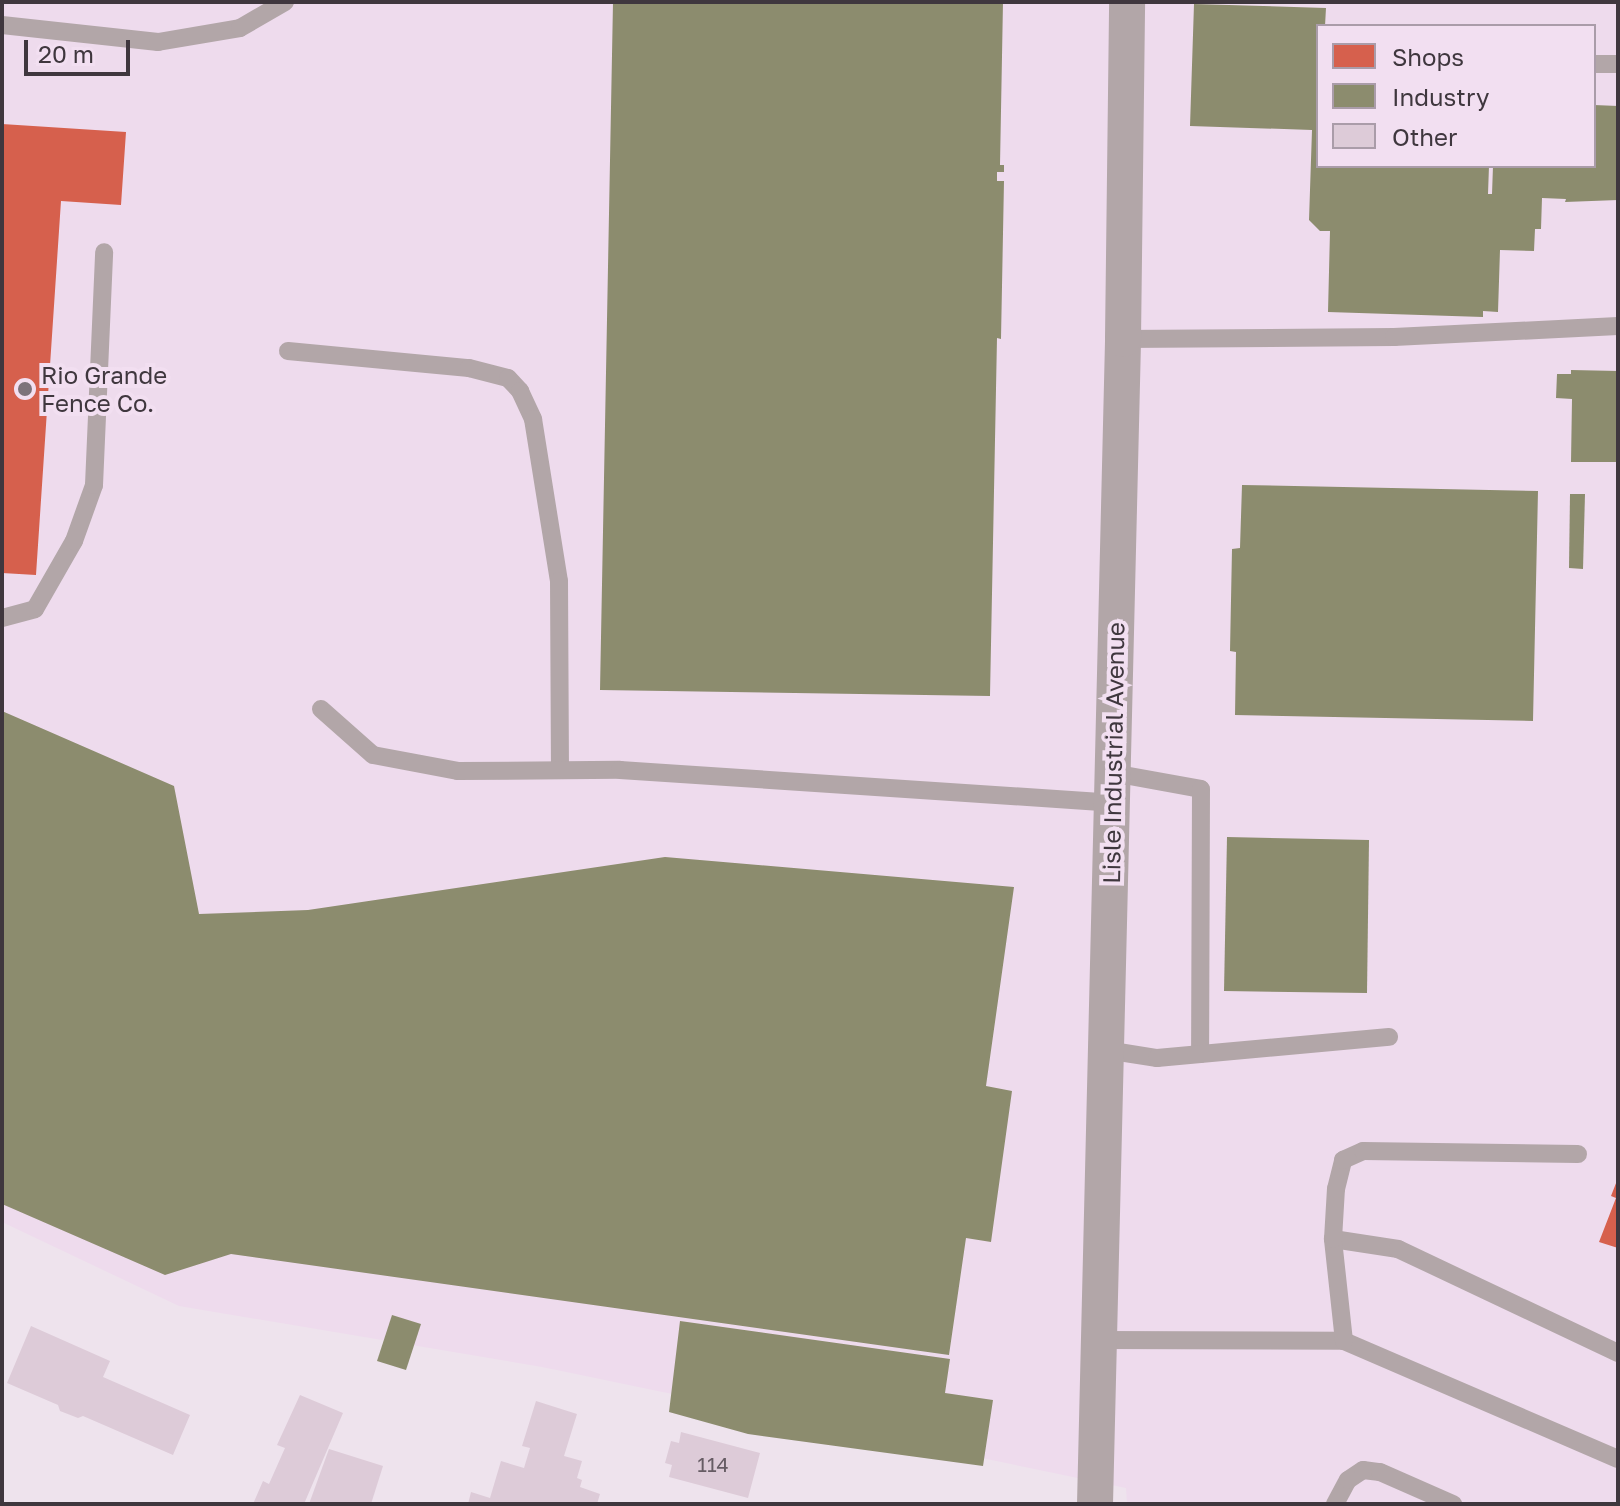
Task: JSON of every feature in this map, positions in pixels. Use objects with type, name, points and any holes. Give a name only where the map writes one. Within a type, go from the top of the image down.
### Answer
[{"type":"street","name":"Lisle Industrial Avenue","points":[[1095,1504],[1123,339],[1127,2]]},
{"type":"lane","points":[[2,25],[158,42],[240,28],[285,2]]},
{"type":"lane","points":[[1596,64],[1618,64]]},
{"type":"lane","points":[[2,618],[35,609],[74,541],[94,485],[104,252]]},
{"type":"lane","points":[[1123,339],[1394,337],[1618,326]]},
{"type":"lane","points":[[288,351],[469,368],[508,378],[520,391],[536,433],[559,581],[560,770]]},
{"type":"lane","points":[[321,709],[373,755],[458,771],[620,770],[1201,789],[1200,1054]]},
{"type":"lane","points":[[1106,1050],[1157,1058],[1389,1037]]},
{"type":"lane","points":[[1344,1341],[1333,1239],[1336,1189],[1343,1160],[1363,1151],[1578,1154]]},
{"type":"lane","points":[[1333,1239],[1398,1249],[1618,1353]]},
{"type":"lane","points":[[1099,1340],[1344,1341],[1618,1459]]},
{"type":"lane","points":[[1335,1504],[1348,1480],[1363,1470],[1380,1472],[1453,1504]]},
{"type":"shaded area","points":[[2,2],[1618,2],[1618,1504],[1127,1504],[1126,1488],[542,1367],[179,1306],[2,1222]]},
{"type":"building: Shops","name":"Rio Grande Fence Co.","points":[[2,124],[126,132],[121,205],[61,201],[36,575],[2,573]]},
{"type":"building: Shops","points":[[1618,1178],[1618,1248],[1599,1242],[1616,1198],[1611,1196]]},
{"type":"building: Industry","points":[[613,2],[1003,2],[1000,165],[1004,165],[1004,172],[997,172],[997,181],[1004,181],[1001,339],[997,338],[990,696],[600,690]]},
{"type":"building: Industry","points":[[1194,4],[1326,8],[1325,24],[1316,24],[1316,168],[1489,168],[1488,194],[1492,194],[1493,168],[1596,168],[1596,105],[1618,106],[1618,200],[1565,202],[1566,199],[1542,198],[1541,229],[1535,229],[1534,251],[1500,250],[1498,312],[1483,311],[1483,317],[1328,312],[1330,231],[1320,231],[1309,220],[1312,130],[1190,126]]},
{"type":"building: Industry","points":[[1571,370],[1618,371],[1618,462],[1571,462],[1572,399],[1556,398],[1557,374],[1571,374]]},
{"type":"building: Industry","points":[[1242,485],[1538,491],[1533,721],[1235,715],[1236,652],[1230,651],[1232,549],[1240,548]]},
{"type":"building: Industry","points":[[1570,494],[1585,494],[1583,569],[1569,568]]},
{"type":"building: Industry","points":[[2,711],[174,786],[199,914],[308,910],[665,857],[1014,887],[986,1086],[1012,1091],[991,1242],[966,1238],[949,1355],[231,1254],[165,1275],[2,1204]]},
{"type":"building: Industry","points":[[1227,837],[1369,840],[1367,993],[1224,991]]},
{"type":"building: Industry","points":[[392,1315],[421,1324],[406,1370],[377,1361]]},
{"type":"building: Industry","points":[[680,1321],[950,1359],[945,1393],[993,1400],[983,1466],[748,1434],[669,1412]]},
{"type":"building: Other","points":[[31,1326],[110,1361],[103,1377],[190,1415],[173,1455],[83,1416],[78,1418],[60,1411],[58,1405],[7,1383]]},
{"type":"building: Other","points":[[300,1395],[343,1413],[304,1504],[253,1504],[263,1481],[269,1484],[285,1448],[277,1445]]},
{"type":"building: Other","points":[[536,1401],[577,1414],[564,1456],[582,1461],[577,1478],[582,1480],[580,1487],[600,1494],[597,1504],[468,1504],[471,1492],[490,1498],[501,1461],[524,1468],[530,1448],[522,1446]]},
{"type":"building: Other","points":[[681,1432],[760,1453],[748,1498],[669,1477],[672,1465],[665,1463],[671,1441],[679,1443]]},
{"type":"building: Other","points":[[329,1449],[383,1466],[371,1504],[309,1504]]},
{"type":"place","name":"Rio Grande Fence Co.","points":[[25,389]]}]
